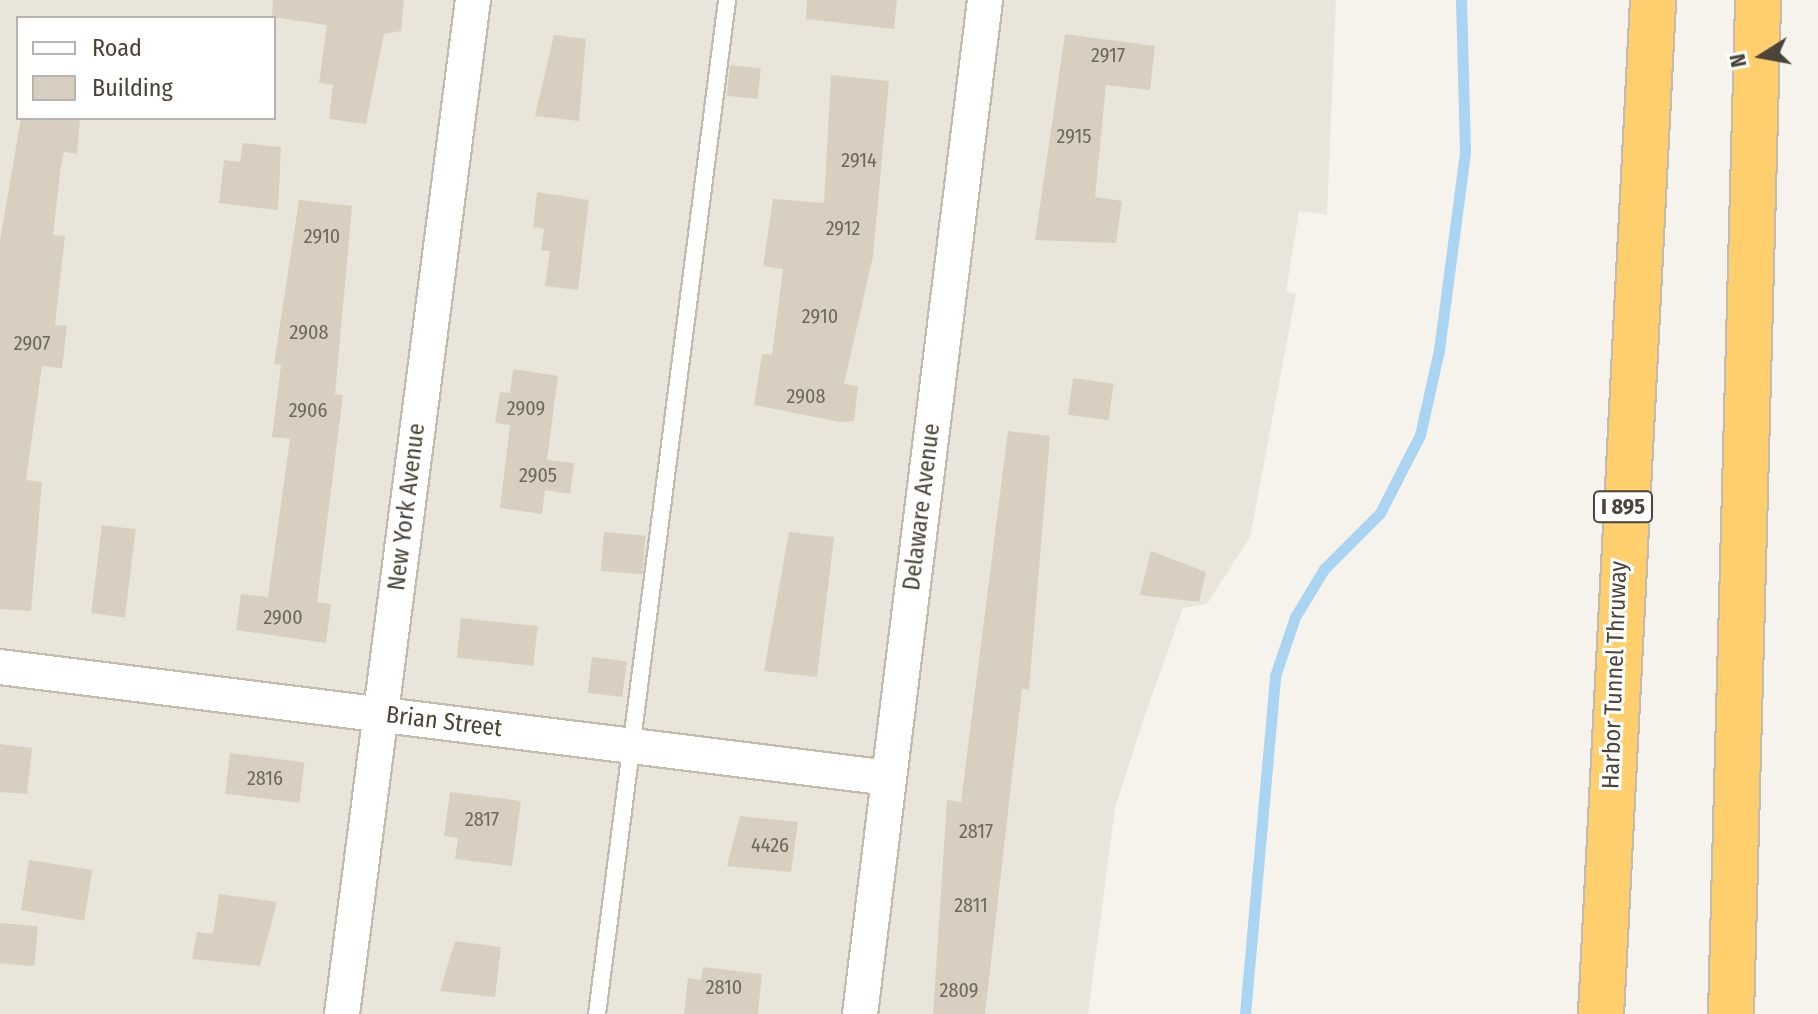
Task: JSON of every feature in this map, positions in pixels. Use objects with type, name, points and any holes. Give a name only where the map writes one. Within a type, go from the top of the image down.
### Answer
[{"type":"highway","name":"Harbor Tunnel Thruway","points":[[1601,1014],[1653,0]]},
{"type":"highway","points":[[1731,1014],[1758,0]]},
{"type":"street","name":"New York Avenue","points":[[342,1014],[473,0]]},
{"type":"street","name":"Delaware Avenue","points":[[860,1014],[985,0]]},
{"type":"street","name":"Brian Street","points":[[0,667],[889,778]]},
{"type":"lane","points":[[597,1014],[634,746],[727,0]]},
{"type":"shaded area","points":[[0,0],[1336,0],[1327,215],[1299,211],[1286,292],[1296,294],[1250,537],[1207,604],[1183,608],[1144,718],[1115,808],[1088,1014],[0,1014]]},
{"type":"building","points":[[273,0],[404,0],[401,31],[384,34],[366,124],[329,119],[333,85],[319,83],[327,25],[272,16]]},
{"type":"building","points":[[807,0],[897,0],[894,29],[806,19]]},
{"type":"building","points":[[1065,34],[1155,46],[1150,90],[1106,85],[1095,197],[1122,201],[1116,243],[1035,240]]},
{"type":"building","points":[[554,35],[586,39],[579,121],[535,116]]},
{"type":"building","points":[[730,65],[761,68],[758,99],[727,96]]},
{"type":"building","points":[[831,75],[889,81],[873,256],[844,384],[858,386],[854,421],[840,422],[754,405],[762,354],[772,355],[783,269],[763,266],[773,199],[824,203]]},
{"type":"building","points":[[21,120],[80,120],[77,154],[64,152],[53,235],[65,236],[55,325],[67,326],[62,368],[42,366],[26,480],[42,482],[31,611],[0,609],[0,241]]},
{"type":"building","points":[[243,143],[281,147],[278,210],[219,203],[224,160],[240,162]]},
{"type":"building","points":[[537,192],[589,200],[578,290],[545,286],[550,251],[541,250],[544,229],[533,227]]},
{"type":"building","points":[[299,200],[352,206],[335,394],[343,395],[317,602],[331,604],[326,643],[236,630],[241,594],[268,597],[290,439],[272,437],[281,365],[274,364]]},
{"type":"building","points":[[513,369],[558,376],[547,460],[574,463],[570,494],[545,490],[542,514],[500,508],[510,425],[495,423],[500,392],[510,393]]},
{"type":"building","points":[[1073,378],[1114,384],[1108,420],[1068,415]]},
{"type":"building","points":[[1008,431],[1050,436],[1029,690],[1022,689],[985,1014],[933,1014],[947,800],[961,802]]},
{"type":"building","points":[[102,525],[136,529],[125,617],[91,613]]},
{"type":"building","points":[[604,532],[646,536],[642,575],[601,571]]},
{"type":"building","points":[[789,532],[834,537],[817,677],[764,671]]},
{"type":"building","points":[[1151,551],[1206,572],[1199,602],[1140,595]]},
{"type":"building","points":[[461,618],[538,626],[533,666],[457,658]]},
{"type":"building","points":[[592,657],[627,661],[622,697],[588,693]]},
{"type":"building","points":[[0,744],[32,748],[27,794],[0,792]]},
{"type":"building","points":[[230,753],[304,762],[299,803],[225,794]]},
{"type":"building","points":[[450,792],[521,801],[512,866],[455,859],[458,838],[444,836]]},
{"type":"building","points":[[740,816],[798,822],[791,872],[727,866]]},
{"type":"building","points":[[29,860],[92,870],[84,920],[21,910]]},
{"type":"building","points":[[219,894],[277,902],[260,966],[192,959],[197,932],[213,934]]},
{"type":"building","points":[[0,923],[38,926],[34,966],[0,963]]},
{"type":"building","points":[[455,941],[501,947],[495,997],[440,991]]},
{"type":"building","points":[[703,967],[762,974],[758,1014],[684,1014],[688,978],[701,980]]},
{"type":"waterway","points":[[1245,1014],[1275,676],[1295,617],[1324,569],[1380,513],[1420,435],[1439,350],[1465,152],[1461,0]]}]
